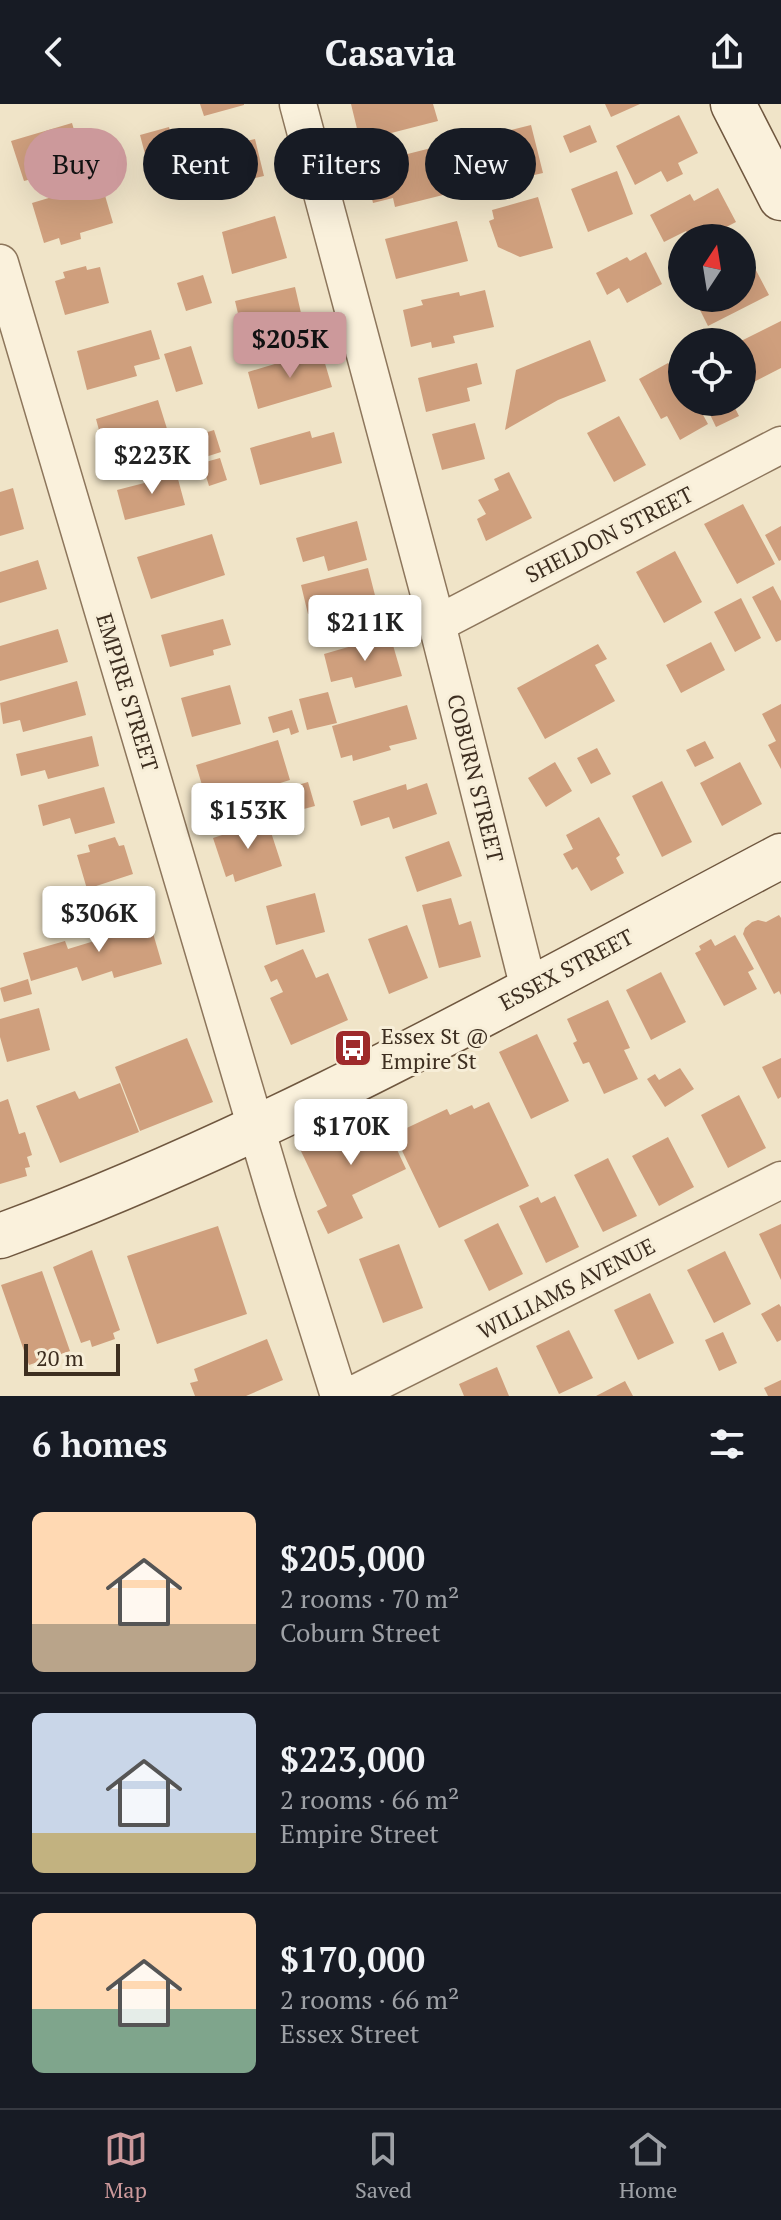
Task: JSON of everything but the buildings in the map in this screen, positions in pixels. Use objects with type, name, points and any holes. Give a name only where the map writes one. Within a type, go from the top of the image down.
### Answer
[{"type":"main road","points":[[733,104],[781,198]]},
{"type":"main road","name":"ESSEX STREET","points":[[0,1236],[122,1189],[257,1128],[781,856]]},
{"type":"street","name":"COBURN STREET","points":[[298,104],[437,624],[529,989]]},
{"type":"street","name":"EMPIRE STREET","points":[[0,263],[339,1396]]},
{"type":"street","name":"SHELDON STREET","points":[[437,624],[781,445]]},
{"type":"street","name":"WILLIAMS AVENUE","points":[[350,1396],[781,1180]]},
{"type":"place","name":"Essex St @ Empire St","points":[[353,1048]]}]
